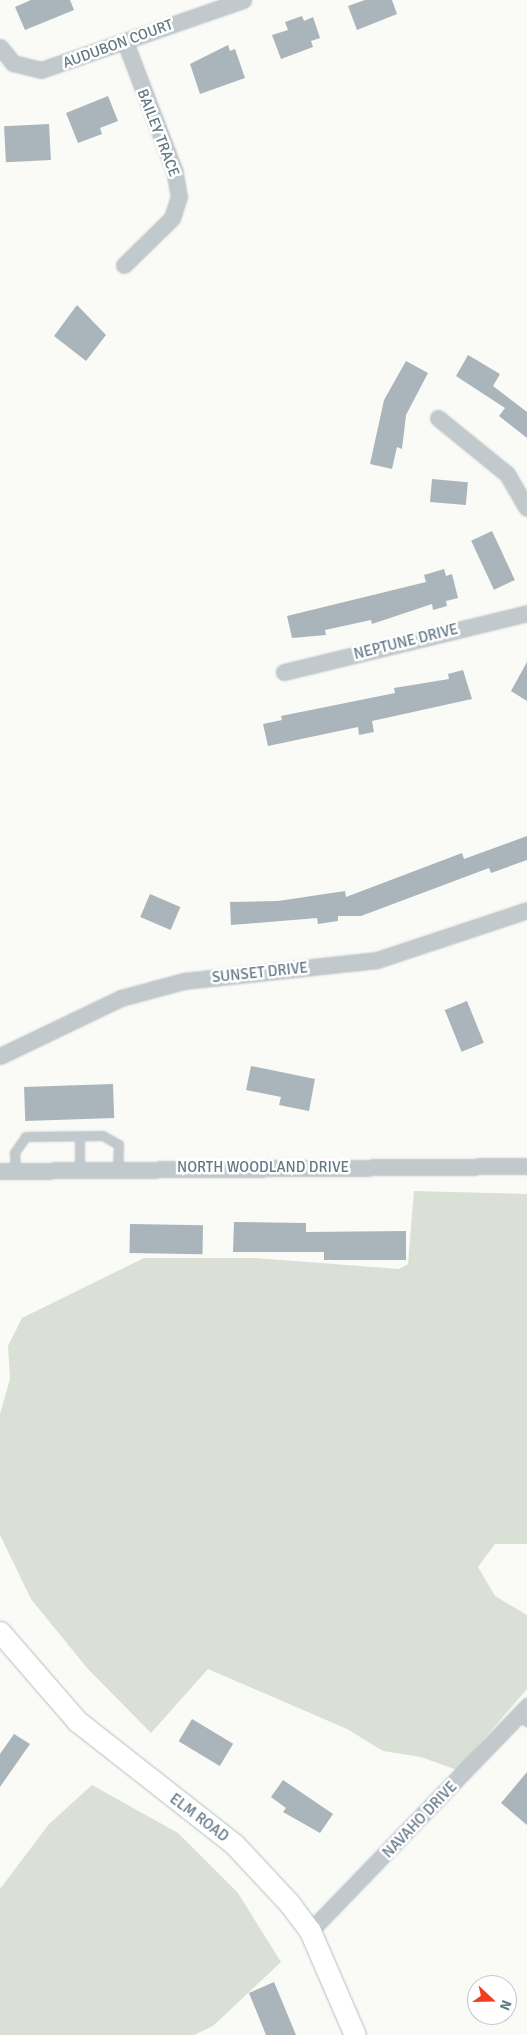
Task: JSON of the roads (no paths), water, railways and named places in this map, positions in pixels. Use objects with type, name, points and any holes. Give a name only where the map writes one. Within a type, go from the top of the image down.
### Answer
[{"type":"street","name":"AUDUBON COURT","points":[[0,47],[13,63],[41,70],[242,0]]},
{"type":"street","name":"BAILEY TRACE","points":[[124,266],[165,227],[179,197],[174,170],[125,42]]},
{"type":"street","points":[[438,418],[507,474],[527,508]]},
{"type":"street","name":"NEPTUNE DRIVE","points":[[284,672],[527,613]]},
{"type":"street","name":"SUNSET DRIVE","points":[[0,1056],[121,998],[184,981],[377,960],[527,910]]},
{"type":"street","name":"NORTH WOODLAND DRIVE","points":[[0,1171],[527,1166]]},
{"type":"street","name":"ELM ROAD","points":[[0,1632],[77,1721],[234,1844],[310,1931],[355,2035]]},
{"type":"street","name":"NAVAHO DRIVE","points":[[310,1931],[524,1714]]},
{"type":"lane","points":[[16,1171],[15,1153],[26,1137],[80,1136],[104,1136],[119,1145],[118,1170]]},
{"type":"lane","points":[[80,1136],[80,1171]]}]
